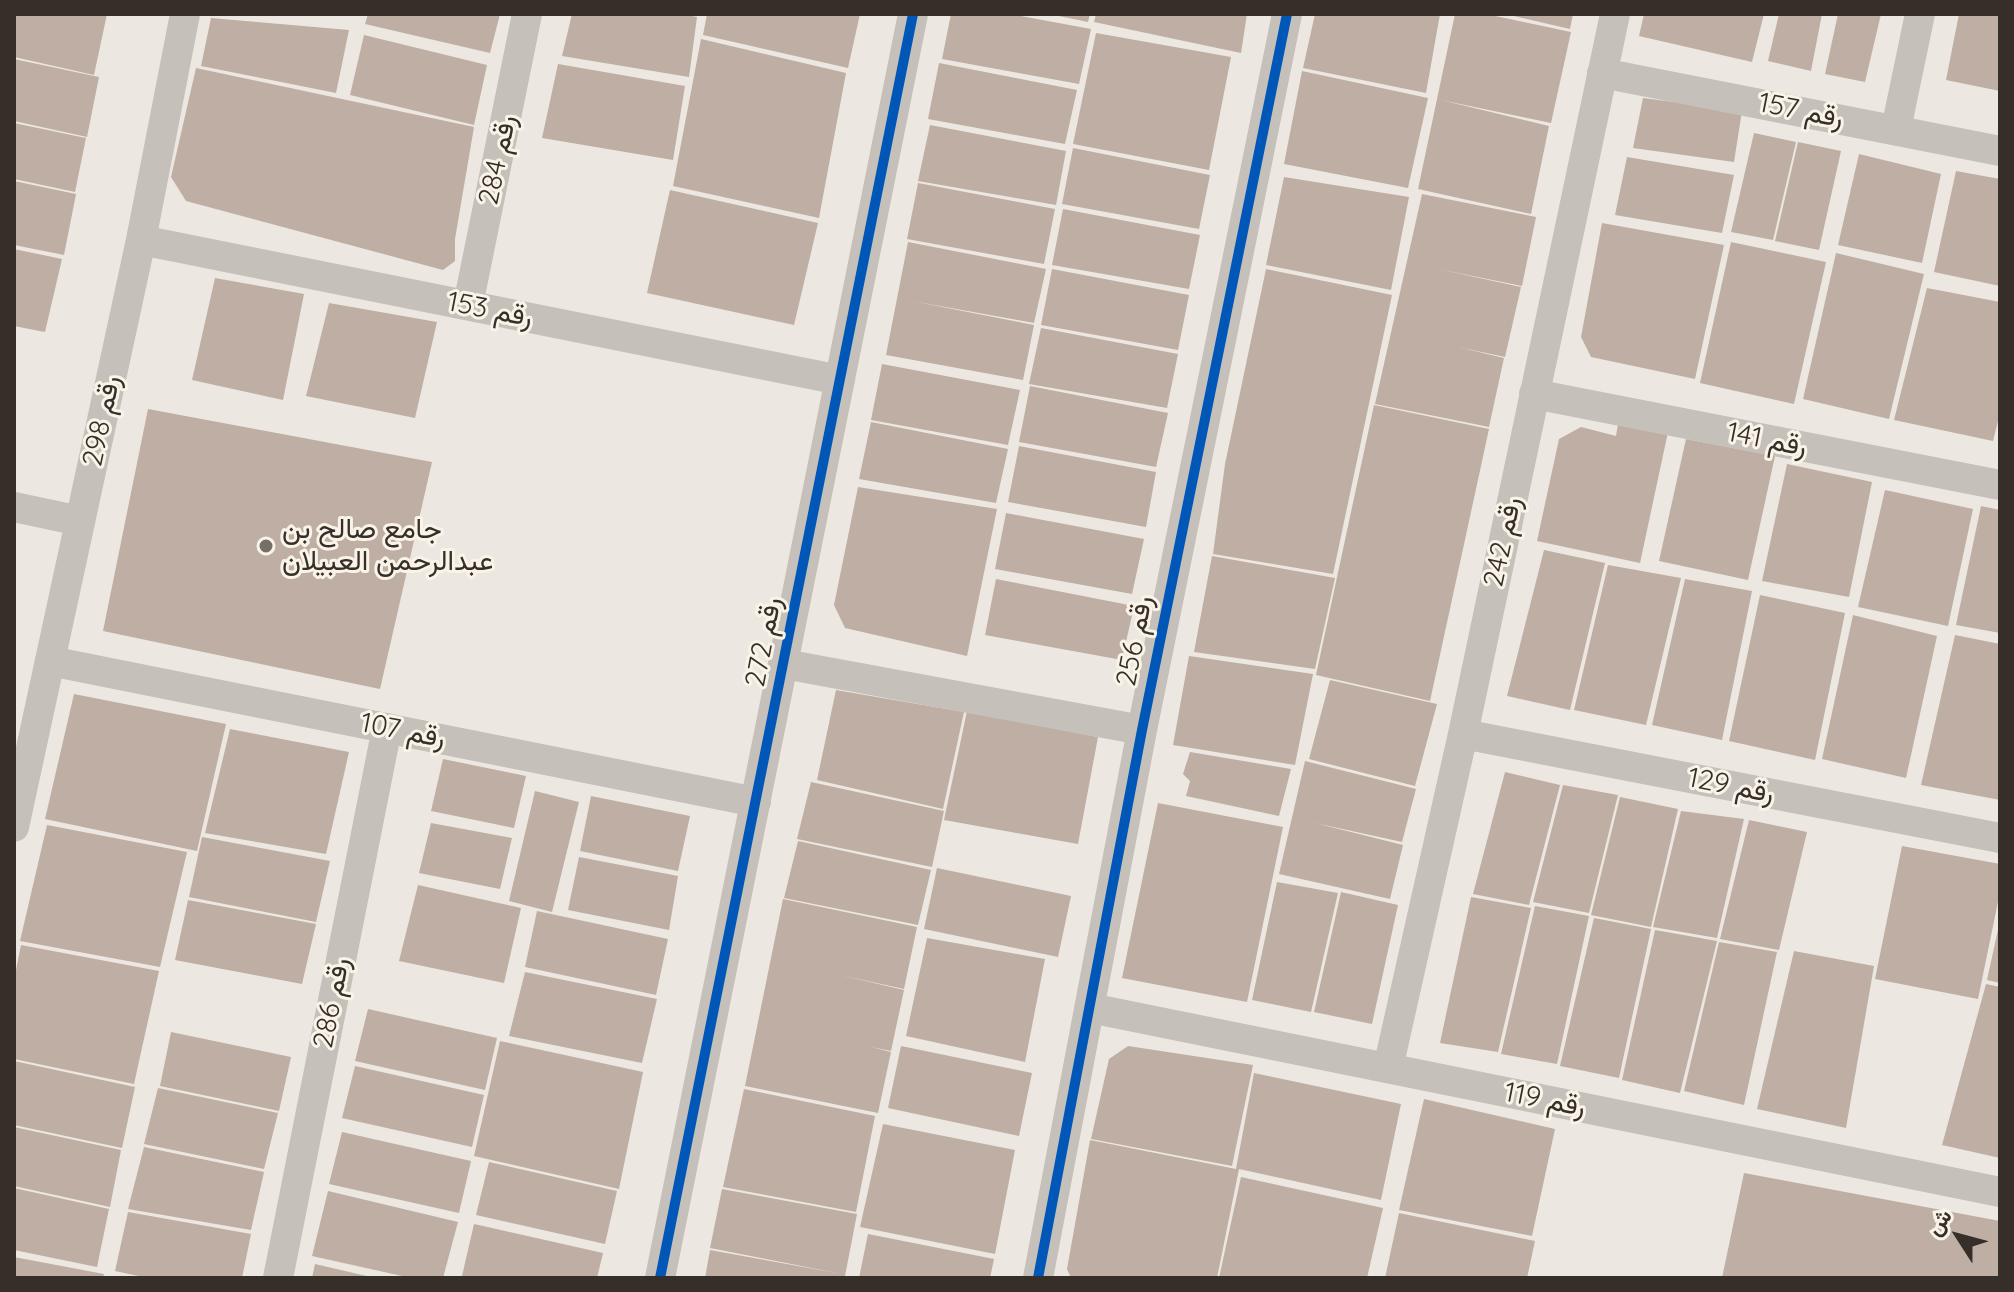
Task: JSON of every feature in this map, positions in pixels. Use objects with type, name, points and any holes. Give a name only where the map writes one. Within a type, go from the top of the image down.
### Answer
[{"type":"street","name":"رقم 298","points":[[14,827],[141,240],[185,14]]},
{"type":"street","name":"رقم 284","points":[[468,305],[527,14]]},
{"type":"street","name":"رقم 272","points":[[660,1278],[913,14]]},
{"type":"street","name":"رقم 256","points":[[1038,1278],[1142,730],[1287,14]]},
{"type":"street","name":"رقم 242","points":[[1388,1068],[1463,734],[1615,14]]},
{"type":"street","points":[[1896,129],[1920,14]]},
{"type":"street","name":"رقم 157","points":[[1602,73],[2000,151]]},
{"type":"street","name":"رقم 153","points":[[141,240],[840,380]]},
{"type":"street","name":"رقم 141","points":[[1534,394],[2000,485]]},
{"type":"street","points":[[14,507],[80,521]]},
{"type":"street","name":"رقم 107","points":[[50,661],[756,802]]},
{"type":"street","points":[[784,664],[1142,730]]},
{"type":"street","name":"رقم 286","points":[[278,1278],[387,728]]},
{"type":"street","name":"رقم 129","points":[[1463,734],[2000,838]]},
{"type":"street","name":"رقم 119","points":[[1090,1008],[2000,1192]]},
{"type":"building","points":[[14,14],[107,14],[94,75],[14,57]]},
{"type":"building","points":[[368,14],[500,14],[490,53],[365,24]]},
{"type":"building","points":[[572,14],[681,14],[697,17],[689,77],[562,56]]},
{"type":"building","points":[[707,14],[860,14],[848,68],[703,35]]},
{"type":"building","points":[[951,14],[1010,14],[1091,29],[1079,84],[942,59]]},
{"type":"building","points":[[1049,14],[1090,14],[1088,22]]},
{"type":"building","points":[[1096,14],[1247,14],[1241,53],[1094,22]]},
{"type":"building","points":[[1315,14],[1440,14],[1426,93],[1303,68]]},
{"type":"building","points":[[1455,14],[1486,14],[1571,32],[1551,123],[1441,100],[1549,126],[1531,214],[1418,189]]},
{"type":"building","points":[[1505,14],[1573,14],[1570,29]]},
{"type":"building","points":[[1644,14],[1764,14],[1752,62],[1639,36]]},
{"type":"building","points":[[1779,14],[1822,14],[1811,71],[1768,61]]},
{"type":"building","points":[[1838,14],[1881,14],[1865,82],[1825,74]]},
{"type":"building","points":[[1959,14],[2000,14],[2000,91],[1946,80]]},
{"type":"building","points":[[211,18],[349,30],[336,93],[201,66]]},
{"type":"building","points":[[1096,33],[1231,57],[1209,170],[1073,144]]},
{"type":"building","points":[[364,35],[487,65],[474,125],[350,95]]},
{"type":"building","points":[[701,39],[846,73],[819,218],[673,186]]},
{"type":"building","points":[[14,59],[99,77],[87,137],[14,121]]},
{"type":"building","points":[[939,63],[1077,90],[1065,144],[928,119]]},
{"type":"building","points":[[558,64],[685,86],[673,160],[542,138]]},
{"type":"building","points":[[196,68],[474,127],[455,239],[455,261],[443,270],[186,201],[171,177]]},
{"type":"building","points":[[1302,71],[1428,98],[1408,188],[1284,164]]},
{"type":"building","points":[[1643,98],[1742,111],[1734,162],[1633,148]]},
{"type":"building","points":[[14,123],[86,138],[75,192],[14,179]]},
{"type":"building","points":[[930,125],[1066,151],[1056,205],[918,181]]},
{"type":"building","points":[[1754,133],[1796,142],[1773,240],[1731,232]]},
{"type":"building","points":[[1798,142],[1841,151],[1819,250],[1775,241]]},
{"type":"building","points":[[1073,148],[1210,175],[1199,229],[1062,204]]},
{"type":"building","points":[[1859,154],[1941,174],[1922,263],[1838,245]]},
{"type":"building","points":[[1627,157],[1734,175],[1722,233],[1615,215]]},
{"type":"building","points":[[1956,171],[2000,179],[2000,286],[1934,272]]},
{"type":"building","points":[[1284,177],[1409,197],[1391,290],[1266,265]]},
{"type":"building","points":[[14,181],[76,194],[64,255],[14,245]]},
{"type":"building","points":[[918,183],[1055,209],[1044,264],[907,239]]},
{"type":"building","points":[[670,190],[818,223],[794,325],[647,293]]},
{"type":"building","points":[[1422,194],[1536,217],[1522,286],[1438,269],[1521,287],[1505,357],[1458,347],[1504,358],[1489,427],[1375,404]]},
{"type":"building","points":[[1063,209],[1200,235],[1189,289],[1052,265]]},
{"type":"building","points":[[1602,223],[1724,245],[1695,379],[1591,357],[1581,337]]},
{"type":"building","points":[[908,242],[1046,269],[1034,323],[912,301],[1034,325],[1023,380],[886,355]]},
{"type":"building","points":[[1731,242],[1826,262],[1794,404],[1700,383]]},
{"type":"building","points":[[14,249],[62,259],[45,332],[14,326]]},
{"type":"building","points":[[1836,253],[1924,274],[1889,419],[1803,399]]},
{"type":"building","points":[[1052,269],[1189,295],[1178,350],[1041,325]]},
{"type":"building","points":[[1266,269],[1392,295],[1333,574],[1213,554],[1225,464]]},
{"type":"building","points":[[215,278],[304,294],[283,400],[192,380]]},
{"type":"building","points":[[1927,288],[2000,302],[2000,413],[1993,441],[1894,420]]},
{"type":"building","points":[[329,303],[437,322],[415,418],[306,396]]},
{"type":"building","points":[[1041,328],[1178,354],[1167,408],[1029,384]]},
{"type":"building","points":[[882,364],[1020,390],[1008,445],[871,420]]},
{"type":"building","points":[[1030,386],[1168,413],[1156,467],[1019,442]]},
{"type":"building","points":[[1374,405],[1489,429],[1430,701],[1316,675]]},
{"type":"building","name":"جامع صالح بن عبدالرحمن العبيلان","points":[[148,409],[432,462],[380,689],[103,631]]},
{"type":"building","points":[[871,422],[1008,449],[996,503],[859,479]]},
{"type":"building","points":[[1618,424],[1668,432],[1640,563],[1537,541],[1559,439],[1581,427],[1616,436]]},
{"type":"building","points":[[1686,439],[1775,456],[1748,580],[1659,561]]},
{"type":"building","points":[[1019,446],[1156,472],[1146,527],[1008,502]]},
{"type":"building","points":[[1787,464],[1872,482],[1849,597],[1762,581]]},
{"type":"building","points":[[858,487],[997,509],[967,656],[845,628],[834,605]]},
{"type":"building","points":[[1885,490],[1973,509],[1948,626],[1858,607]]},
{"type":"building","points":[[1981,506],[2000,510],[2000,633],[1956,625]]},
{"type":"building","points":[[1006,513],[1144,539],[1132,594],[995,569]]},
{"type":"building","points":[[1544,550],[1605,563],[1570,710],[1507,696]]},
{"type":"building","points":[[1212,556],[1335,578],[1315,669],[1194,652]]},
{"type":"building","points":[[1608,565],[1681,578],[1646,725],[1574,710]]},
{"type":"building","points":[[996,579],[1134,606],[1122,660],[985,635]]},
{"type":"building","points":[[1685,579],[1752,591],[1722,740],[1652,725]]},
{"type":"building","points":[[1760,595],[1845,613],[1815,760],[1729,741]]},
{"type":"building","points":[[1853,615],[1937,636],[1906,778],[1822,759]]},
{"type":"building","points":[[1955,635],[2000,644],[2000,800],[1921,785]]},
{"type":"building","points":[[1189,656],[1313,674],[1295,765],[1173,745]]},
{"type":"building","points":[[1330,680],[1437,704],[1415,786],[1309,759]]},
{"type":"building","points":[[836,690],[964,712],[943,809],[817,780]]},
{"type":"building","points":[[74,694],[226,724],[197,851],[45,819]]},
{"type":"building","points":[[967,711],[1098,737],[1078,844],[944,820]]},
{"type":"building","points":[[230,729],[349,752],[326,854],[205,833]]},
{"type":"building","points":[[1190,752],[1291,769],[1279,816],[1186,796],[1190,781],[1183,774]]},
{"type":"building","points":[[443,759],[526,776],[514,828],[431,811]]},
{"type":"building","points":[[1305,761],[1416,789],[1402,842],[1315,823],[1403,845],[1390,899],[1279,874]]},
{"type":"building","points":[[1505,772],[1560,785],[1529,905],[1473,894]]},
{"type":"building","points":[[811,782],[944,811],[932,867],[797,839]]},
{"type":"building","points":[[1563,785],[1618,795],[1589,913],[1533,902]]},
{"type":"building","points":[[535,791],[579,802],[552,912],[509,901]]},
{"type":"building","points":[[591,796],[690,816],[678,871],[580,851]]},
{"type":"building","points":[[1620,797],[1678,809],[1651,927],[1591,915]]},
{"type":"building","points":[[1158,803],[1283,827],[1247,1002],[1122,978]]},
{"type":"building","points":[[1681,811],[1744,819],[1717,938],[1653,927]]},
{"type":"building","points":[[1749,820],[1807,832],[1779,950],[1720,939]]},
{"type":"building","points":[[431,823],[512,838],[500,889],[419,873]]},
{"type":"building","points":[[47,825],[187,852],[160,967],[20,941]]},
{"type":"building","points":[[202,837],[330,861],[316,922],[189,897]]},
{"type":"building","points":[[798,841],[931,870],[918,925],[784,898]]},
{"type":"building","points":[[1902,846],[2000,864],[2000,892],[1978,999],[1875,979]]},
{"type":"building","points":[[579,857],[678,876],[669,930],[568,910]]},
{"type":"building","points":[[937,868],[1071,896],[1058,957],[924,929]]},
{"type":"building","points":[[1277,882],[1338,893],[1311,1012],[1252,1000]]},
{"type":"building","points":[[418,885],[521,908],[504,983],[399,961]]},
{"type":"building","points":[[1341,892],[1398,905],[1372,1024],[1314,1012]]},
{"type":"building","points":[[1471,897],[1531,908],[1498,1052],[1440,1043]]},
{"type":"building","points":[[783,899],[917,927],[904,989],[840,975],[904,990],[891,1051],[871,1047],[891,1052],[878,1113],[745,1086]]},
{"type":"building","points":[[188,900],[316,924],[302,984],[175,960]]},
{"type":"building","points":[[1535,906],[1589,916],[1557,1064],[1501,1054]]},
{"type":"building","points":[[537,911],[668,939],[656,995],[525,967]]},
{"type":"building","points":[[1594,918],[1651,929],[1619,1078],[1560,1066]]},
{"type":"building","points":[[2000,926],[2000,983],[1987,980]]},
{"type":"building","points":[[1655,930],[1717,941],[1680,1093],[1622,1080]]},
{"type":"building","points":[[927,938],[1045,959],[1025,1062],[906,1036]]},
{"type":"building","points":[[1719,942],[1777,952],[1744,1105],[1684,1091]]},
{"type":"building","points":[[21,945],[159,971],[134,1084],[14,1059],[14,980]]},
{"type":"building","points":[[1794,951],[1874,966],[1846,1128],[1757,1109]]},
{"type":"building","points":[[525,972],[657,999],[642,1063],[509,1036]]},
{"type":"building","points":[[1986,984],[2000,987],[2000,1158],[1942,1145]]},
{"type":"building","points":[[368,1009],[497,1038],[485,1090],[355,1061]]},
{"type":"building","points":[[171,1032],[291,1057],[279,1111],[160,1086]]},
{"type":"building","points":[[500,1041],[643,1072],[619,1189],[474,1156]]},
{"type":"building","points":[[901,1046],[1032,1073],[1019,1136],[888,1108]]},
{"type":"building","points":[[1128,1046],[1253,1065],[1232,1166],[1091,1139],[1109,1059]]},
{"type":"building","points":[[14,1061],[135,1087],[122,1148],[14,1125]]},
{"type":"building","points":[[355,1066],[484,1095],[472,1147],[342,1118]]},
{"type":"building","points":[[1254,1073],[1401,1104],[1381,1200],[1239,1169],[1217,1278],[1071,1278],[1067,1269],[1090,1140],[1236,1169]]},
{"type":"building","points":[[158,1088],[278,1113],[264,1169],[144,1144]]},
{"type":"building","points":[[744,1089],[875,1116],[856,1212],[723,1187]]},
{"type":"building","points":[[1424,1099],[1555,1129],[1532,1236],[1399,1210]]},
{"type":"building","points":[[883,1124],[1015,1150],[995,1254],[860,1227]]},
{"type":"building","points":[[14,1127],[121,1150],[110,1207],[14,1186]]},
{"type":"building","points":[[342,1132],[471,1161],[459,1213],[329,1184]]},
{"type":"building","points":[[144,1147],[264,1172],[251,1230],[128,1209]]},
{"type":"building","points":[[489,1162],[617,1191],[605,1244],[476,1215]]},
{"type":"building","points":[[1744,1173],[2000,1221],[2000,1278],[1722,1278]]},
{"type":"building","points":[[1241,1177],[1383,1208],[1367,1278],[1219,1278]]},
{"type":"building","points":[[14,1188],[109,1209],[97,1267],[14,1250]]},
{"type":"building","points":[[722,1189],[857,1214],[845,1276],[848,1278],[705,1278],[710,1250],[842,1274],[710,1248]]},
{"type":"building","points":[[328,1191],[458,1222],[443,1278],[411,1278],[312,1256]]},
{"type":"building","points":[[128,1212],[251,1234],[242,1278],[148,1278],[115,1271]]},
{"type":"building","points":[[1399,1213],[1535,1241],[1527,1278],[1385,1278]]},
{"type":"building","points":[[474,1224],[603,1253],[597,1278],[462,1276]]},
{"type":"building","points":[[868,1234],[994,1259],[990,1278],[859,1278]]},
{"type":"building","points":[[14,1257],[104,1274],[103,1278],[14,1278]]},
{"type":"building","points":[[315,1264],[371,1277],[371,1278],[312,1278]]},
{"type":"cycle path","points":[[660,1278],[913,14]]},
{"type":"cycle path","points":[[1038,1278],[1142,730],[1287,14]]},
{"type":"place","name":"جامع صالح بن عبدالرحمن العبيلان","points":[[266,546]]}]
